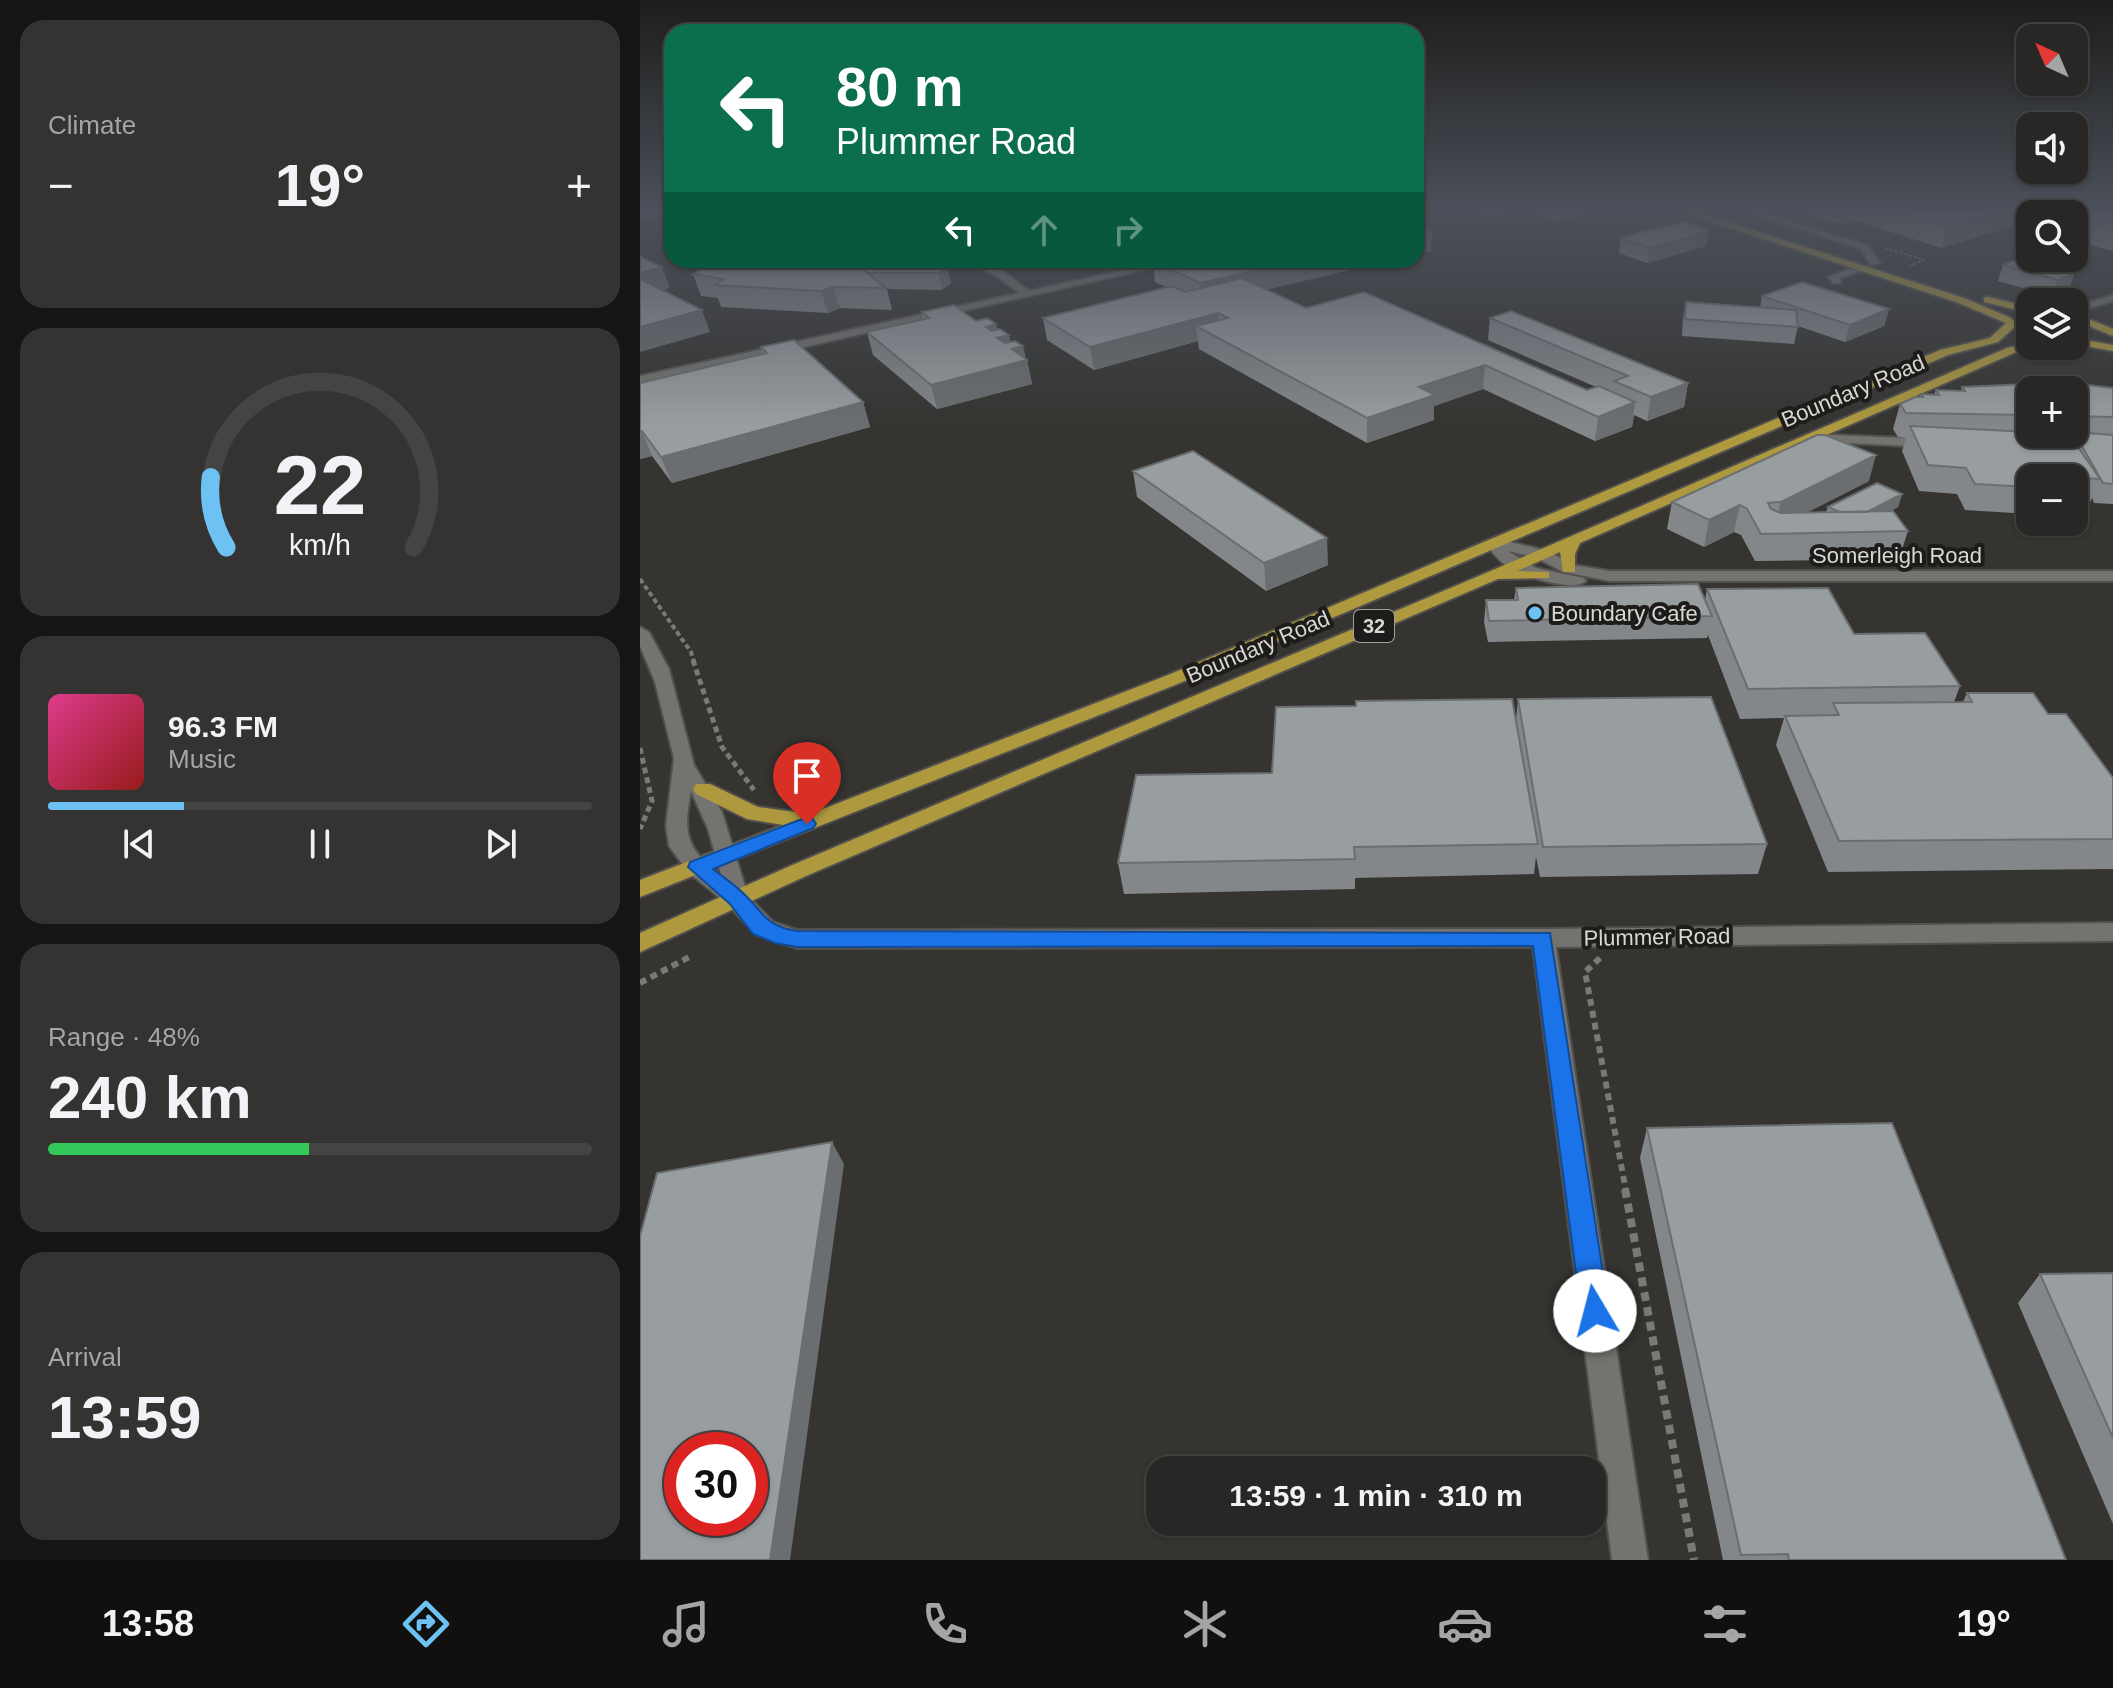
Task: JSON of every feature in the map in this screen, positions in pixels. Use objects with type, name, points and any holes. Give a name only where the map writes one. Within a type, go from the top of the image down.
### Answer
[{"type":"main road","points":[[1897,280],[1960,300],[2016,326]]},
{"type":"main road","name":"32","points":[[1926,280],[2016,307]]},
{"type":"main road","name":"32","points":[[2009,322],[2016,313]]},
{"type":"main road","name":"Boundary Road","points":[[640,889],[1174,679],[1944,352],[1994,340],[2009,322]]},
{"type":"main road","points":[[2088,323],[2113,333]]},
{"type":"main road","points":[[2088,338],[2097,332],[2095,327]]},
{"type":"main road","points":[[2088,344],[2113,348]]},
{"type":"main road","name":"Boundary Road","points":[[640,943],[2016,349]]},
{"type":"main road","points":[[1569,569],[1567,554],[1574,540]]},
{"type":"main road","points":[[1492,576],[1543,575]]},
{"type":"main road","points":[[703,789],[731,805],[762,815],[801,820],[829,815]]},
{"type":"street","points":[[1008,280],[1027,294]]},
{"type":"street","points":[[640,380],[1092,280]]},
{"type":"street","points":[[2088,306],[2113,298]]},
{"type":"street","points":[[2095,327],[2103,314],[2113,309]]},
{"type":"street","points":[[1842,424],[1877,442]]},
{"type":"street","points":[[1810,438],[1948,444]]},
{"type":"street","points":[[1493,543],[1503,558],[1514,566]]},
{"type":"street","name":"Somerleigh Road","points":[[1493,543],[1542,554],[1569,569],[1610,576],[2113,576]]},
{"type":"street","name":"Somerleigh Road","points":[[1514,566],[1543,575],[1598,582],[1682,578]]},
{"type":"street","points":[[640,632],[657,662],[668,691],[684,766],[677,806],[679,845],[697,867]]},
{"type":"street","name":"Plummer Road","points":[[684,766],[703,789],[728,855],[737,899]]},
{"type":"street","name":"Plummer Road","points":[[697,867],[737,899],[761,928],[775,935],[797,939],[1543,938],[2113,932]]},
{"type":"street","points":[[1543,938],[1630,1560]]},
{"type":"path","points":[[640,579],[691,652],[722,747],[755,790],[774,797],[774,806],[762,815]]},
{"type":"path","points":[[640,748],[652,801],[640,829]]},
{"type":"path","points":[[640,983],[691,956]]},
{"type":"path","points":[[1616,957],[1600,957],[1585,972],[1694,1560]]},
{"type":"building","points":[[640,280],[702,310],[640,327]]},
{"type":"building","points":[[723,280],[876,280],[886,288],[833,287],[821,291],[714,285]]},
{"type":"building","points":[[1246,280],[1306,308],[1364,292],[1587,390],[1599,386],[1635,402],[1598,417],[1485,365],[1419,387],[1435,395],[1367,418],[1196,326],[1228,318],[1218,313],[1090,347],[1043,318],[1172,286],[1185,292]]},
{"type":"building","points":[[1802,282],[1889,309],[1850,325],[1762,296]]},
{"type":"building","points":[[1686,302],[1796,310],[1798,327],[1685,319]]},
{"type":"building","points":[[954,305],[976,321],[987,318],[996,324],[986,327],[992,331],[1000,329],[1009,335],[997,338],[1005,343],[1015,341],[1023,346],[1012,349],[1027,360],[931,385],[867,332],[929,318],[922,312]]},
{"type":"building","points":[[1511,311],[1688,383],[1651,397],[1614,381],[1628,376],[1490,318]]},
{"type":"building","points":[[794,340],[863,402],[661,457],[640,431],[640,383],[767,353],[761,347]]},
{"type":"building","points":[[2016,384],[2016,415],[1906,413],[1900,404],[1923,397],[1921,394],[1939,395],[1936,390],[1965,391],[1962,387]]},
{"type":"building","points":[[2088,385],[2113,388],[2113,417],[2088,416]]},
{"type":"building","points":[[1910,426],[2016,431],[2016,448],[2079,448],[2100,479],[2088,478],[2088,464],[2016,464],[2016,486],[1975,484],[1966,468],[1928,465]]},
{"type":"building","points":[[2088,433],[2113,435],[2113,484],[2103,483],[2083,448],[2088,448]]},
{"type":"building","points":[[1817,435],[1825,435],[1876,455],[1781,502],[1768,503],[1771,509],[1781,513],[1893,511],[1908,531],[1761,534],[1747,509],[1740,505],[1709,520],[1672,502]]},
{"type":"building","points":[[1193,451],[1327,538],[1264,563],[1133,471]]},
{"type":"building","points":[[1877,483],[1902,494],[1867,512],[1840,512],[1828,507]]},
{"type":"building","points":[[1698,584],[1712,616],[1489,621],[1486,600],[1518,600],[1516,588]]},
{"type":"building","points":[[1828,588],[1854,634],[1925,633],[1960,686],[1748,689],[1707,589]]},
{"type":"building","points":[[1967,693],[2033,693],[2048,714],[2066,714],[2113,778],[2113,839],[1839,841],[1785,716],[1839,715],[1833,703],[1972,702]]},
{"type":"building","points":[[1711,697],[1767,844],[1543,847],[1518,699]]},
{"type":"building","points":[[1512,699],[1538,844],[1354,847],[1355,859],[1118,863],[1136,775],[1272,773],[1276,707],[1356,706],[1356,701]]},
{"type":"building","points":[[1892,1123],[2066,1560],[1789,1560],[1788,1554],[1741,1555],[1647,1128]]},
{"type":"building","points":[[832,1142],[770,1560],[640,1560],[640,1236],[657,1173]]},
{"type":"building","points":[[2113,1273],[2113,1438],[2040,1274]]},
{"type":"place","name":"Boundary Cafe","points":[[1535,613]]},
{"type":"route","points":[[807,824],[697,867],[737,899],[761,928],[775,935],[797,939],[1543,938],[1595,1311]]}]
